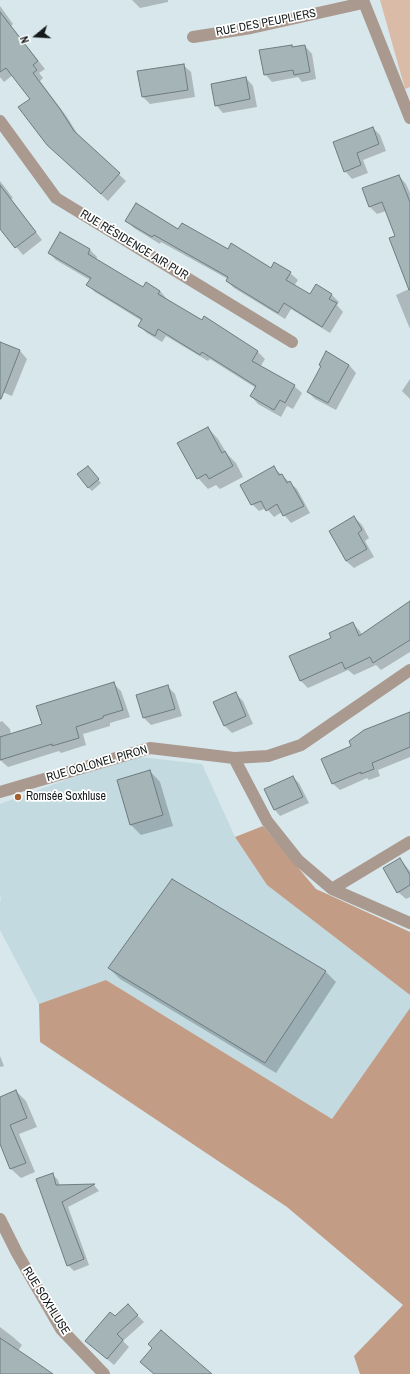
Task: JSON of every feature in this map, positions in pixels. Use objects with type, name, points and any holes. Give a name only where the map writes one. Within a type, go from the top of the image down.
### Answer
[{"type":"street","name":"RUE DES PEUPLIERS","points":[[193,36],[251,28],[363,1],[410,118]]},
{"type":"street","name":"RUE RÉSIDENCE AIR PUR","points":[[0,121],[56,198],[292,342]]},
{"type":"street","name":"RUE COLONEL PIRON","points":[[0,792],[150,748],[234,758],[268,756],[301,745],[410,670]]},
{"type":"street","points":[[234,758],[267,821],[298,860],[332,889],[410,923]]},
{"type":"street","points":[[332,889],[410,842]]},
{"type":"street","name":"RUE SOXHLUSE","points":[[0,1219],[17,1253],[61,1329],[104,1374]]},
{"type":"shaded area","points":[[380,0],[410,0],[410,87],[405,89]]},
{"type":"shaded area","points":[[131,756],[202,764],[235,837],[267,885],[410,995],[410,1008],[332,1119],[106,980],[39,1004],[0,930],[0,804]]},
{"type":"shaded area","points":[[263,826],[316,889],[410,932],[410,995],[267,885],[235,837]]},
{"type":"shaded area","points":[[106,980],[332,1119],[410,1008],[410,1374],[360,1374],[354,1356],[403,1305],[287,1207],[40,1042],[39,1004]]},
{"type":"building","points":[[0,12],[38,61],[33,65],[37,70],[33,73],[60,109],[74,131],[120,173],[101,194],[47,145],[18,107],[30,99],[6,68],[0,72]]},
{"type":"building","points":[[292,45],[292,47],[305,45],[310,72],[294,75],[293,70],[264,75],[259,50]]},
{"type":"building","points":[[184,64],[188,90],[142,97],[137,71]]},
{"type":"building","points":[[246,77],[250,99],[215,106],[211,84]]},
{"type":"building","points":[[373,127],[379,144],[357,153],[361,165],[344,172],[333,142]]},
{"type":"building","points":[[399,175],[410,202],[410,290],[389,238],[395,236],[382,202],[369,207],[362,188]]},
{"type":"building","points":[[0,185],[36,232],[15,248],[0,229]]},
{"type":"building","points":[[136,203],[178,229],[182,223],[228,249],[231,243],[271,268],[274,262],[291,272],[286,280],[310,294],[316,284],[332,294],[329,299],[337,303],[322,327],[284,303],[278,313],[226,281],[228,277],[154,235],[152,237],[125,221]]},
{"type":"building","points":[[60,232],[90,249],[88,254],[143,287],[146,282],[160,291],[158,294],[202,320],[204,316],[258,351],[252,361],[295,385],[285,403],[280,400],[274,410],[250,396],[256,386],[202,352],[200,355],[158,329],[155,336],[138,326],[142,319],[86,285],[91,278],[48,253]]},
{"type":"building","points":[[0,342],[20,350],[1,399],[0,399]]},
{"type":"building","points":[[326,351],[349,365],[328,403],[307,392],[321,366],[319,365]]},
{"type":"building","points":[[208,427],[222,453],[225,451],[233,466],[209,479],[206,474],[197,479],[177,443]]},
{"type":"building","points":[[88,466],[99,479],[88,488],[77,474]]},
{"type":"building","points":[[274,466],[279,475],[282,474],[287,483],[290,481],[304,506],[283,516],[277,504],[266,511],[261,501],[251,505],[240,485]]},
{"type":"building","points":[[354,516],[362,530],[358,533],[367,549],[346,561],[329,531]]},
{"type":"building","points":[[410,601],[410,640],[373,663],[370,657],[345,669],[342,662],[300,681],[289,656],[331,638],[329,633],[353,622],[359,636]]},
{"type":"building","points":[[114,682],[123,710],[76,727],[79,738],[52,746],[52,744],[0,760],[0,737],[42,724],[36,706]]},
{"type":"building","points":[[168,685],[175,709],[143,718],[136,695]]},
{"type":"building","points":[[236,692],[246,716],[224,726],[213,702]]},
{"type":"building","points":[[410,712],[410,747],[372,763],[374,769],[361,774],[361,772],[332,784],[321,759],[351,746],[349,741],[364,730]]},
{"type":"building","points":[[150,770],[163,815],[130,825],[117,780]]},
{"type":"building","points":[[293,776],[303,797],[274,810],[264,789]]},
{"type":"building","points":[[400,858],[410,875],[410,885],[397,893],[383,868]]},
{"type":"building","points":[[172,879],[326,971],[265,1063],[108,968]]},
{"type":"building","points":[[16,1090],[27,1118],[10,1125],[26,1163],[10,1169],[0,1144],[0,1097]]},
{"type":"building","points":[[53,1173],[56,1185],[95,1184],[62,1202],[84,1259],[67,1266],[36,1179]]},
{"type":"building","points":[[128,1304],[138,1315],[117,1334],[123,1340],[107,1359],[85,1341],[110,1312],[115,1316]]},
{"type":"building","points":[[161,1330],[212,1374],[154,1374],[140,1362],[152,1348],[148,1344]]},
{"type":"building","points":[[0,1338],[30,1358],[53,1374],[0,1374]]},
{"type":"place","name":"Romsée Soxhluse","points":[[18,797]]}]
